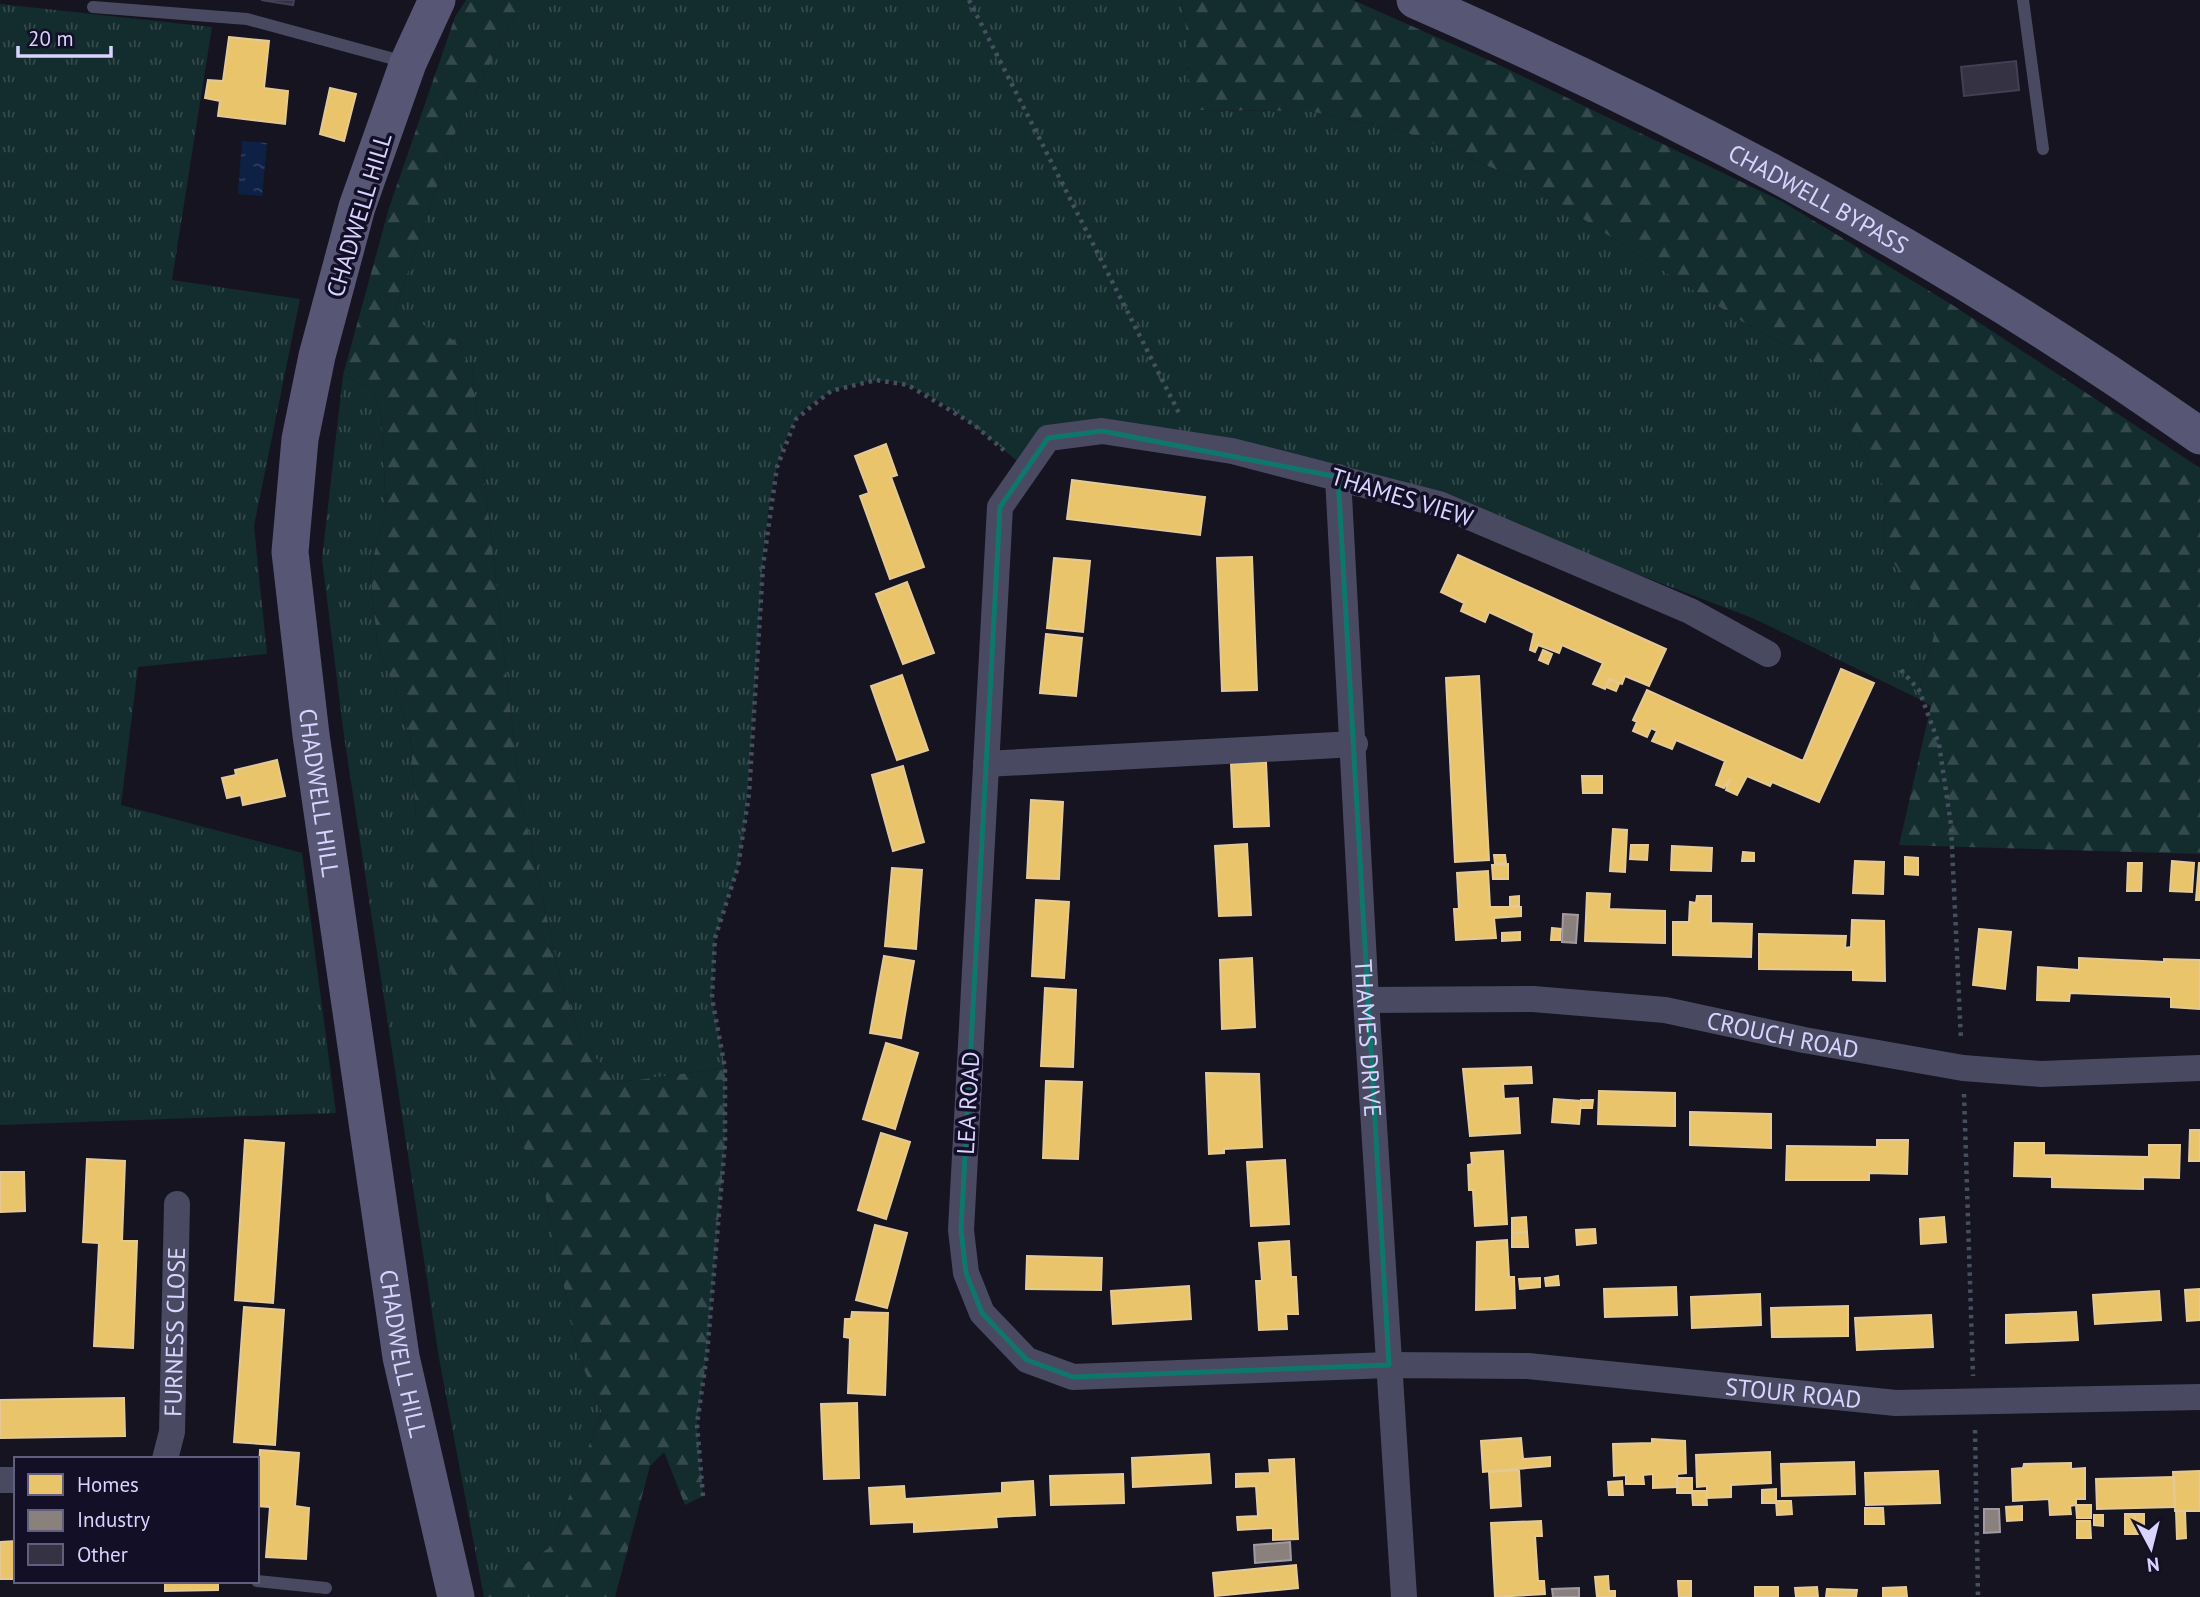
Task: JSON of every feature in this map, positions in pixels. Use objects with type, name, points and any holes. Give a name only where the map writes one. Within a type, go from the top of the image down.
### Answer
[{"type":"street","name":"CHADWELL HILL","points":[[437,0],[408,63],[357,207],[317,356],[300,439],[290,552],[311,735],[401,1357],[456,1597]]},
{"type":"street","name":"CHADWELL BYPASS","points":[[1415,0],[1509,41],[1794,183],[2077,354],[2200,436]]},
{"type":"street","name":"THAMES VIEW","points":[[1026,468],[1048,438],[1102,431],[1196,445],[1338,477],[1439,504],[1690,611],[1768,654]]},
{"type":"street","name":"LEA ROAD","points":[[1026,468],[1000,507],[961,1230],[966,1273],[982,1313],[1027,1360],[1073,1377],[1389,1365]]},
{"type":"street","name":"THAMES DRIVE","points":[[1338,477],[1355,744],[1366,1000],[1404,1597]]},
{"type":"street","points":[[986,764],[1355,744]]},
{"type":"street","name":"CROUCH ROAD","points":[[1366,1000],[1532,999],[1665,1010],[1804,1040],[1963,1068],[2041,1074],[2200,1068]]},
{"type":"street","name":"FURNESS CLOSE","points":[[165,1457],[172,1432],[177,1204]]},
{"type":"street","name":"STOUR ROAD","points":[[1389,1365],[1528,1366],[1896,1403],[2200,1397]]},
{"type":"lane","points":[[2023,0],[2043,149]]},
{"type":"lane","points":[[93,6],[247,19],[408,63]]},
{"type":"lane","points":[[259,1581],[326,1588]]},
{"type":"path","points":[[969,0],[1196,445]]},
{"type":"path","points":[[703,1496],[697,1424],[707,1354],[725,1143],[726,1068],[712,998],[715,938],[738,867],[749,794],[763,566],[777,467],[796,419],[831,391],[876,380],[908,385],[973,425],[1026,468]]},
{"type":"path","points":[[1901,670],[1919,690],[1939,744],[1951,825],[1963,1068],[1978,1597]]},
{"type":"highlighted area","points":[[1102,431],[1338,477],[1389,1365],[1073,1377],[1027,1360],[982,1313],[966,1273],[961,1230],[1000,507],[1048,438]]},
{"type":"green space","points":[[466,0],[523,0],[456,131],[395,310],[455,341],[472,369],[520,794],[559,973],[580,1036],[614,1083],[725,1068],[725,1143],[707,1354],[697,1424],[703,1496],[685,1505],[664,1452],[650,1466],[615,1597],[484,1597],[483,1592],[549,1548],[602,1412],[578,1355],[545,1194],[498,1092],[437,936],[416,817],[410,734],[377,641],[370,570],[386,508],[381,414],[371,389],[343,375],[389,208],[455,17]]},
{"type":"green space","points":[[523,0],[1181,0],[1187,34],[1191,110],[1309,111],[1403,131],[1524,181],[1743,322],[1813,360],[1886,491],[1883,547],[1911,589],[1934,635],[1917,698],[1755,619],[1568,548],[1232,451],[1048,438],[1026,468],[955,412],[909,386],[880,381],[847,386],[816,400],[795,421],[784,444],[770,499],[763,561],[744,830],[738,867],[715,938],[712,998],[725,1068],[614,1083],[580,1036],[559,973],[520,794],[472,369],[395,310],[456,131]]},
{"type":"green space","points":[[1181,0],[1353,0],[1495,63],[1783,202],[1954,306],[2200,468],[2200,854],[1899,845],[1931,706],[1917,698],[1934,635],[1911,589],[1883,547],[1886,491],[1813,360],[1743,322],[1524,181],[1403,131],[1309,111],[1190,110],[1187,34]]},
{"type":"green space","points":[[0,4],[212,27],[172,280],[300,299],[254,526],[267,654],[138,667],[121,805],[302,853],[336,1113],[0,1125]]},
{"type":"green space","points":[[343,375],[371,389],[381,414],[386,508],[370,570],[377,641],[410,734],[416,817],[498,1092],[545,1194],[578,1355],[602,1412],[549,1548],[483,1592],[439,1358],[344,736],[322,559]]},
{"type":"water","points":[[242,141],[267,143],[262,196],[238,194]]},
{"type":"building: Homes","points":[[229,37],[269,41],[264,88],[288,91],[285,124],[218,116],[220,101],[205,98],[208,80],[223,81]]},
{"type":"building: Homes","points":[[330,88],[356,94],[344,141],[320,134]]},
{"type":"building: Homes","points":[[886,444],[897,475],[891,477],[924,567],[890,579],[860,496],[869,493],[855,456]]},
{"type":"building: Homes","points":[[1072,480],[1205,497],[1200,535],[1067,519]]},
{"type":"building: Homes","points":[[1458,555],[1666,649],[1649,686],[1625,676],[1622,684],[1609,679],[1605,689],[1593,684],[1603,663],[1562,645],[1559,653],[1538,645],[1535,652],[1530,650],[1534,633],[1489,612],[1485,622],[1461,611],[1464,603],[1441,592]]},
{"type":"building: Homes","points":[[1252,557],[1257,690],[1222,691],[1217,558]]},
{"type":"building: Homes","points":[[1054,558],[1090,561],[1083,632],[1047,628]]},
{"type":"building: Homes","points":[[907,582],[934,653],[903,664],[876,594]]},
{"type":"building: Homes","points":[[1046,634],[1082,638],[1076,696],[1040,693]]},
{"type":"building: Homes","points":[[1543,650],[1552,654],[1548,664],[1539,660]]},
{"type":"building: Homes","points":[[1841,669],[1874,683],[1819,802],[1772,782],[1770,786],[1747,776],[1737,795],[1726,790],[1730,779],[1724,788],[1716,785],[1725,761],[1676,740],[1672,749],[1652,741],[1657,731],[1651,728],[1647,737],[1633,731],[1637,722],[1633,720],[1647,690],[1803,761]]},
{"type":"building: Homes","points":[[902,675],[928,750],[897,760],[871,686]]},
{"type":"building: Homes","points":[[1479,676],[1489,860],[1455,862],[1446,678]]},
{"type":"building: Homes","points":[[1610,679],[1619,684],[1616,691],[1606,687]]},
{"type":"building: Homes","points":[[277,760],[285,796],[243,805],[241,795],[227,798],[222,778],[236,775],[235,770]]},
{"type":"building: Homes","points":[[1266,762],[1269,826],[1234,827],[1231,764]]},
{"type":"building: Homes","points":[[903,766],[924,842],[893,851],[872,775]]},
{"type":"building: Homes","points":[[1582,776],[1602,776],[1602,793],[1583,793]]},
{"type":"building: Homes","points":[[1031,800],[1063,802],[1059,879],[1027,878]]},
{"type":"building: Homes","points":[[1613,829],[1627,830],[1625,872],[1610,871]]},
{"type":"building: Homes","points":[[1247,844],[1251,915],[1219,916],[1215,846]]},
{"type":"building: Homes","points":[[1631,845],[1648,845],[1647,860],[1630,859]]},
{"type":"building: Homes","points":[[1672,846],[1712,848],[1711,871],[1671,870]]},
{"type":"building: Homes","points":[[1743,852],[1754,853],[1754,861],[1742,861]]},
{"type":"building: Homes","points":[[1494,855],[1505,855],[1506,863],[1495,864]]},
{"type":"building: Homes","points":[[1905,857],[1918,858],[1918,875],[1905,874]]},
{"type":"building: Homes","points":[[1855,861],[1884,862],[1883,894],[1853,893]]},
{"type":"building: Homes","points":[[2172,861],[2194,863],[2192,892],[2170,891]]},
{"type":"building: Homes","points":[[2128,863],[2142,863],[2141,891],[2127,891]]},
{"type":"building: Homes","points":[[2199,863],[2200,900],[2196,900]]},
{"type":"building: Homes","points":[[1508,864],[1508,879],[1493,879],[1492,865]]},
{"type":"building: Homes","points":[[892,868],[922,870],[916,949],[885,946]]},
{"type":"building: Homes","points":[[1488,871],[1490,907],[1521,907],[1521,916],[1494,918],[1496,938],[1456,940],[1454,909],[1459,909],[1457,873]]},
{"type":"building: Homes","points":[[1587,893],[1610,894],[1609,909],[1665,911],[1665,943],[1585,941]]},
{"type":"building: Homes","points":[[1519,896],[1519,906],[1510,906],[1510,897]]},
{"type":"building: Homes","points":[[1697,896],[1711,896],[1711,923],[1752,924],[1751,957],[1673,955],[1673,922],[1689,922],[1690,902],[1696,903]]},
{"type":"building: Homes","points":[[1036,900],[1069,902],[1064,978],[1032,976]]},
{"type":"building: Homes","points":[[1852,920],[1884,921],[1885,981],[1853,980],[1853,970],[1759,969],[1759,934],[1846,936],[1845,948],[1851,947]]},
{"type":"building: Homes","points":[[1552,928],[1561,929],[1560,940],[1551,940]]},
{"type":"building: Homes","points":[[1979,929],[2011,932],[2005,989],[1973,985]]},
{"type":"building: Homes","points":[[1520,932],[1520,940],[1502,941],[1502,933]]},
{"type":"building: Homes","points":[[884,956],[914,961],[901,1038],[870,1033]]},
{"type":"building: Homes","points":[[1252,958],[1255,1027],[1222,1029],[1220,960]]},
{"type":"building: Homes","points":[[2079,958],[2164,962],[2164,959],[2200,960],[2200,1009],[2171,1007],[2171,997],[2070,993],[2069,1001],[2037,1000],[2038,967],[2079,970]]},
{"type":"building: Homes","points":[[1045,988],[1076,990],[1073,1067],[1041,1066]]},
{"type":"building: Homes","points":[[886,1043],[918,1053],[895,1129],[863,1119]]},
{"type":"building: Homes","points":[[1531,1067],[1532,1083],[1503,1084],[1504,1099],[1518,1098],[1520,1133],[1470,1136],[1463,1069]]},
{"type":"building: Homes","points":[[1206,1073],[1259,1074],[1262,1147],[1224,1149],[1224,1153],[1209,1154]]},
{"type":"building: Homes","points":[[1046,1081],[1082,1082],[1078,1159],[1043,1158]]},
{"type":"building: Homes","points":[[1599,1091],[1675,1093],[1675,1126],[1598,1124]]},
{"type":"building: Homes","points":[[1554,1099],[1581,1101],[1579,1124],[1552,1122]]},
{"type":"building: Homes","points":[[1581,1100],[1593,1100],[1592,1108],[1581,1108]]},
{"type":"building: Homes","points":[[1690,1112],[1771,1114],[1771,1148],[1690,1145]]},
{"type":"building: Homes","points":[[2190,1130],[2200,1130],[2200,1161],[2189,1161]]},
{"type":"building: Homes","points":[[881,1133],[910,1142],[886,1219],[858,1210]]},
{"type":"building: Homes","points":[[245,1140],[284,1143],[273,1303],[235,1300]]},
{"type":"building: Homes","points":[[1877,1140],[1908,1140],[1907,1174],[1869,1173],[1869,1180],[1786,1180],[1787,1146],[1877,1147]]},
{"type":"building: Homes","points":[[2015,1143],[2044,1143],[2044,1155],[2149,1157],[2149,1145],[2180,1145],[2179,1178],[2143,1177],[2143,1189],[2052,1187],[2052,1177],[2014,1176]]},
{"type":"building: Homes","points":[[1503,1151],[1507,1224],[1475,1226],[1473,1190],[1469,1190],[1468,1165],[1472,1164],[1471,1153]]},
{"type":"building: Homes","points":[[87,1159],[125,1161],[122,1241],[137,1241],[133,1348],[94,1346],[99,1243],[83,1242]]},
{"type":"building: Homes","points":[[1285,1160],[1289,1224],[1251,1226],[1247,1162]]},
{"type":"building: Homes","points":[[0,1172],[24,1172],[25,1211],[0,1212]]},
{"type":"building: Homes","points":[[1526,1217],[1527,1232],[1512,1233],[1512,1218]]},
{"type":"building: Homes","points":[[1944,1217],[1946,1242],[1921,1244],[1920,1219]]},
{"type":"building: Homes","points":[[875,1225],[907,1233],[887,1308],[856,1300]]},
{"type":"building: Homes","points":[[1595,1229],[1596,1243],[1577,1245],[1576,1230]]},
{"type":"building: Homes","points":[[1527,1232],[1528,1247],[1512,1247],[1512,1233]]},
{"type":"building: Homes","points":[[1507,1240],[1509,1277],[1514,1277],[1515,1308],[1476,1310],[1477,1242]]},
{"type":"building: Homes","points":[[1289,1241],[1291,1277],[1296,1277],[1298,1314],[1286,1314],[1287,1329],[1259,1330],[1256,1281],[1262,1281],[1259,1243]]},
{"type":"building: Homes","points":[[1027,1256],[1102,1258],[1101,1290],[1026,1289]]},
{"type":"building: Homes","points":[[1558,1276],[1559,1285],[1546,1286],[1545,1278]]},
{"type":"building: Homes","points":[[1540,1278],[1540,1287],[1520,1289],[1519,1279]]},
{"type":"building: Homes","points":[[1189,1286],[1191,1319],[1113,1324],[1111,1291]]},
{"type":"building: Homes","points":[[1676,1287],[1677,1315],[1605,1317],[1604,1289]]},
{"type":"building: Homes","points":[[2200,1289],[2200,1320],[2187,1321],[2185,1290]]},
{"type":"building: Homes","points":[[2159,1291],[2161,1320],[2095,1324],[2093,1295]]},
{"type":"building: Homes","points":[[1760,1294],[1761,1325],[1692,1328],[1691,1297]]},
{"type":"building: Homes","points":[[1848,1306],[1848,1336],[1772,1337],[1771,1308]]},
{"type":"building: Homes","points":[[244,1307],[284,1310],[275,1445],[234,1442]]},
{"type":"building: Homes","points":[[852,1312],[888,1313],[885,1395],[848,1393],[850,1338],[844,1337],[845,1319],[851,1319]]},
{"type":"building: Homes","points":[[2076,1312],[2078,1340],[2006,1343],[2006,1315]]},
{"type":"building: Homes","points":[[1931,1315],[1933,1347],[1857,1350],[1855,1318]]},
{"type":"building: Homes","points":[[124,1398],[125,1436],[0,1438],[0,1400]]},
{"type":"building: Homes","points":[[857,1403],[859,1478],[824,1479],[821,1404]]},
{"type":"building: Homes","points":[[1521,1438],[1523,1459],[1550,1457],[1550,1466],[1483,1472],[1481,1441]]},
{"type":"building: Homes","points":[[1652,1439],[1685,1441],[1686,1473],[1677,1474],[1678,1487],[1653,1488],[1653,1474],[1643,1475],[1644,1484],[1626,1484],[1626,1475],[1614,1476],[1613,1444],[1652,1443]]},
{"type":"building: Homes","points":[[260,1450],[299,1453],[295,1506],[309,1508],[306,1559],[266,1557],[270,1507],[259,1506]]},
{"type":"building: Homes","points":[[1770,1452],[1771,1483],[1731,1485],[1731,1497],[1707,1498],[1707,1486],[1697,1487],[1696,1455]]},
{"type":"building: Homes","points":[[1209,1454],[1211,1483],[1133,1487],[1132,1458]]},
{"type":"building: Homes","points":[[1294,1459],[1298,1539],[1273,1540],[1273,1528],[1238,1530],[1237,1517],[1258,1516],[1256,1486],[1236,1487],[1236,1474],[1270,1473],[1269,1460]]},
{"type":"building: Homes","points":[[1854,1462],[1855,1494],[1782,1496],[1781,1464]]},
{"type":"building: Homes","points":[[2071,1463],[2071,1469],[2085,1468],[2085,1499],[2076,1499],[2076,1505],[2070,1506],[2071,1514],[2050,1515],[2049,1499],[2013,1501],[2012,1469],[2023,1468],[2024,1464]]},
{"type":"building: Homes","points":[[1519,1470],[1521,1506],[1491,1508],[1489,1472]]},
{"type":"building: Homes","points":[[1938,1471],[1940,1503],[1866,1505],[1865,1473]]},
{"type":"building: Homes","points":[[2200,1471],[2200,1511],[2175,1511],[2173,1472]]},
{"type":"building: Homes","points":[[1123,1474],[1124,1503],[1051,1505],[1050,1476]]},
{"type":"building: Homes","points":[[2174,1477],[2175,1507],[2097,1509],[2096,1479]]},
{"type":"building: Homes","points":[[1677,1478],[1692,1478],[1692,1493],[1677,1493]]},
{"type":"building: Homes","points":[[1033,1481],[1035,1515],[996,1517],[997,1527],[914,1532],[914,1522],[871,1524],[869,1488],[904,1486],[905,1499],[1002,1493],[1002,1483]]},
{"type":"building: Homes","points":[[1622,1481],[1623,1495],[1609,1495],[1608,1482]]},
{"type":"building: Homes","points":[[1776,1489],[1776,1503],[1762,1503],[1762,1490]]},
{"type":"building: Homes","points":[[1692,1491],[1706,1491],[1707,1505],[1693,1505]]},
{"type":"building: Homes","points":[[1776,1501],[1791,1501],[1792,1514],[1777,1515]]},
{"type":"building: Homes","points":[[2076,1505],[2091,1505],[2091,1518],[2077,1518]]},
{"type":"building: Homes","points":[[2022,1506],[2022,1520],[2007,1521],[2006,1507]]},
{"type":"building: Homes","points":[[1865,1508],[1883,1508],[1884,1524],[1865,1524]]},
{"type":"building: Homes","points":[[2176,1511],[2185,1511],[2186,1538],[2177,1539]]},
{"type":"building: Homes","points":[[2125,1514],[2135,1514],[2135,1534],[2125,1534]]},
{"type":"building: Homes","points":[[2135,1514],[2144,1514],[2144,1534],[2135,1534]]},
{"type":"building: Homes","points":[[2094,1515],[2103,1515],[2103,1526],[2094,1525]]},
{"type":"building: Homes","points":[[1541,1521],[1542,1536],[1535,1536],[1538,1581],[1544,1581],[1545,1594],[1495,1597],[1491,1523]]},
{"type":"building: Homes","points":[[2077,1521],[2090,1521],[2091,1538],[2077,1538]]},
{"type":"building: Homes","points":[[14,1541],[14,1579],[0,1579],[0,1542]]},
{"type":"building: Homes","points":[[1296,1565],[1298,1588],[1215,1596],[1213,1573]]},
{"type":"building: Homes","points":[[1608,1576],[1609,1591],[1615,1591],[1615,1597],[1597,1597],[1595,1577]]},
{"type":"building: Homes","points":[[1678,1581],[1691,1581],[1691,1597],[1679,1597]]},
{"type":"building: Homes","points":[[165,1583],[218,1583],[218,1590],[165,1591]]},
{"type":"building: Homes","points":[[1755,1587],[1778,1587],[1778,1597],[1755,1597]]},
{"type":"building: Homes","points":[[1817,1587],[1818,1597],[1796,1597],[1795,1588]]},
{"type":"building: Homes","points":[[1906,1587],[1907,1597],[1883,1597],[1883,1588]]},
{"type":"building: Homes","points":[[1827,1589],[1857,1590],[1856,1597],[1826,1597]]},
{"type":"building: Industry","points":[[1563,914],[1578,915],[1576,943],[1562,942]]},
{"type":"building: Industry","points":[[1984,1509],[1999,1509],[2000,1532],[1984,1533]]},
{"type":"building: Industry","points":[[1290,1542],[1291,1560],[1255,1563],[1254,1545]]},
{"type":"building: Industry","points":[[1579,1588],[1579,1597],[1553,1597],[1552,1589]]},
{"type":"building: Other","points":[[261,0],[294,0],[293,5]]},
{"type":"building: Other","points":[[2016,61],[2019,90],[1964,96],[1961,67]]}]
